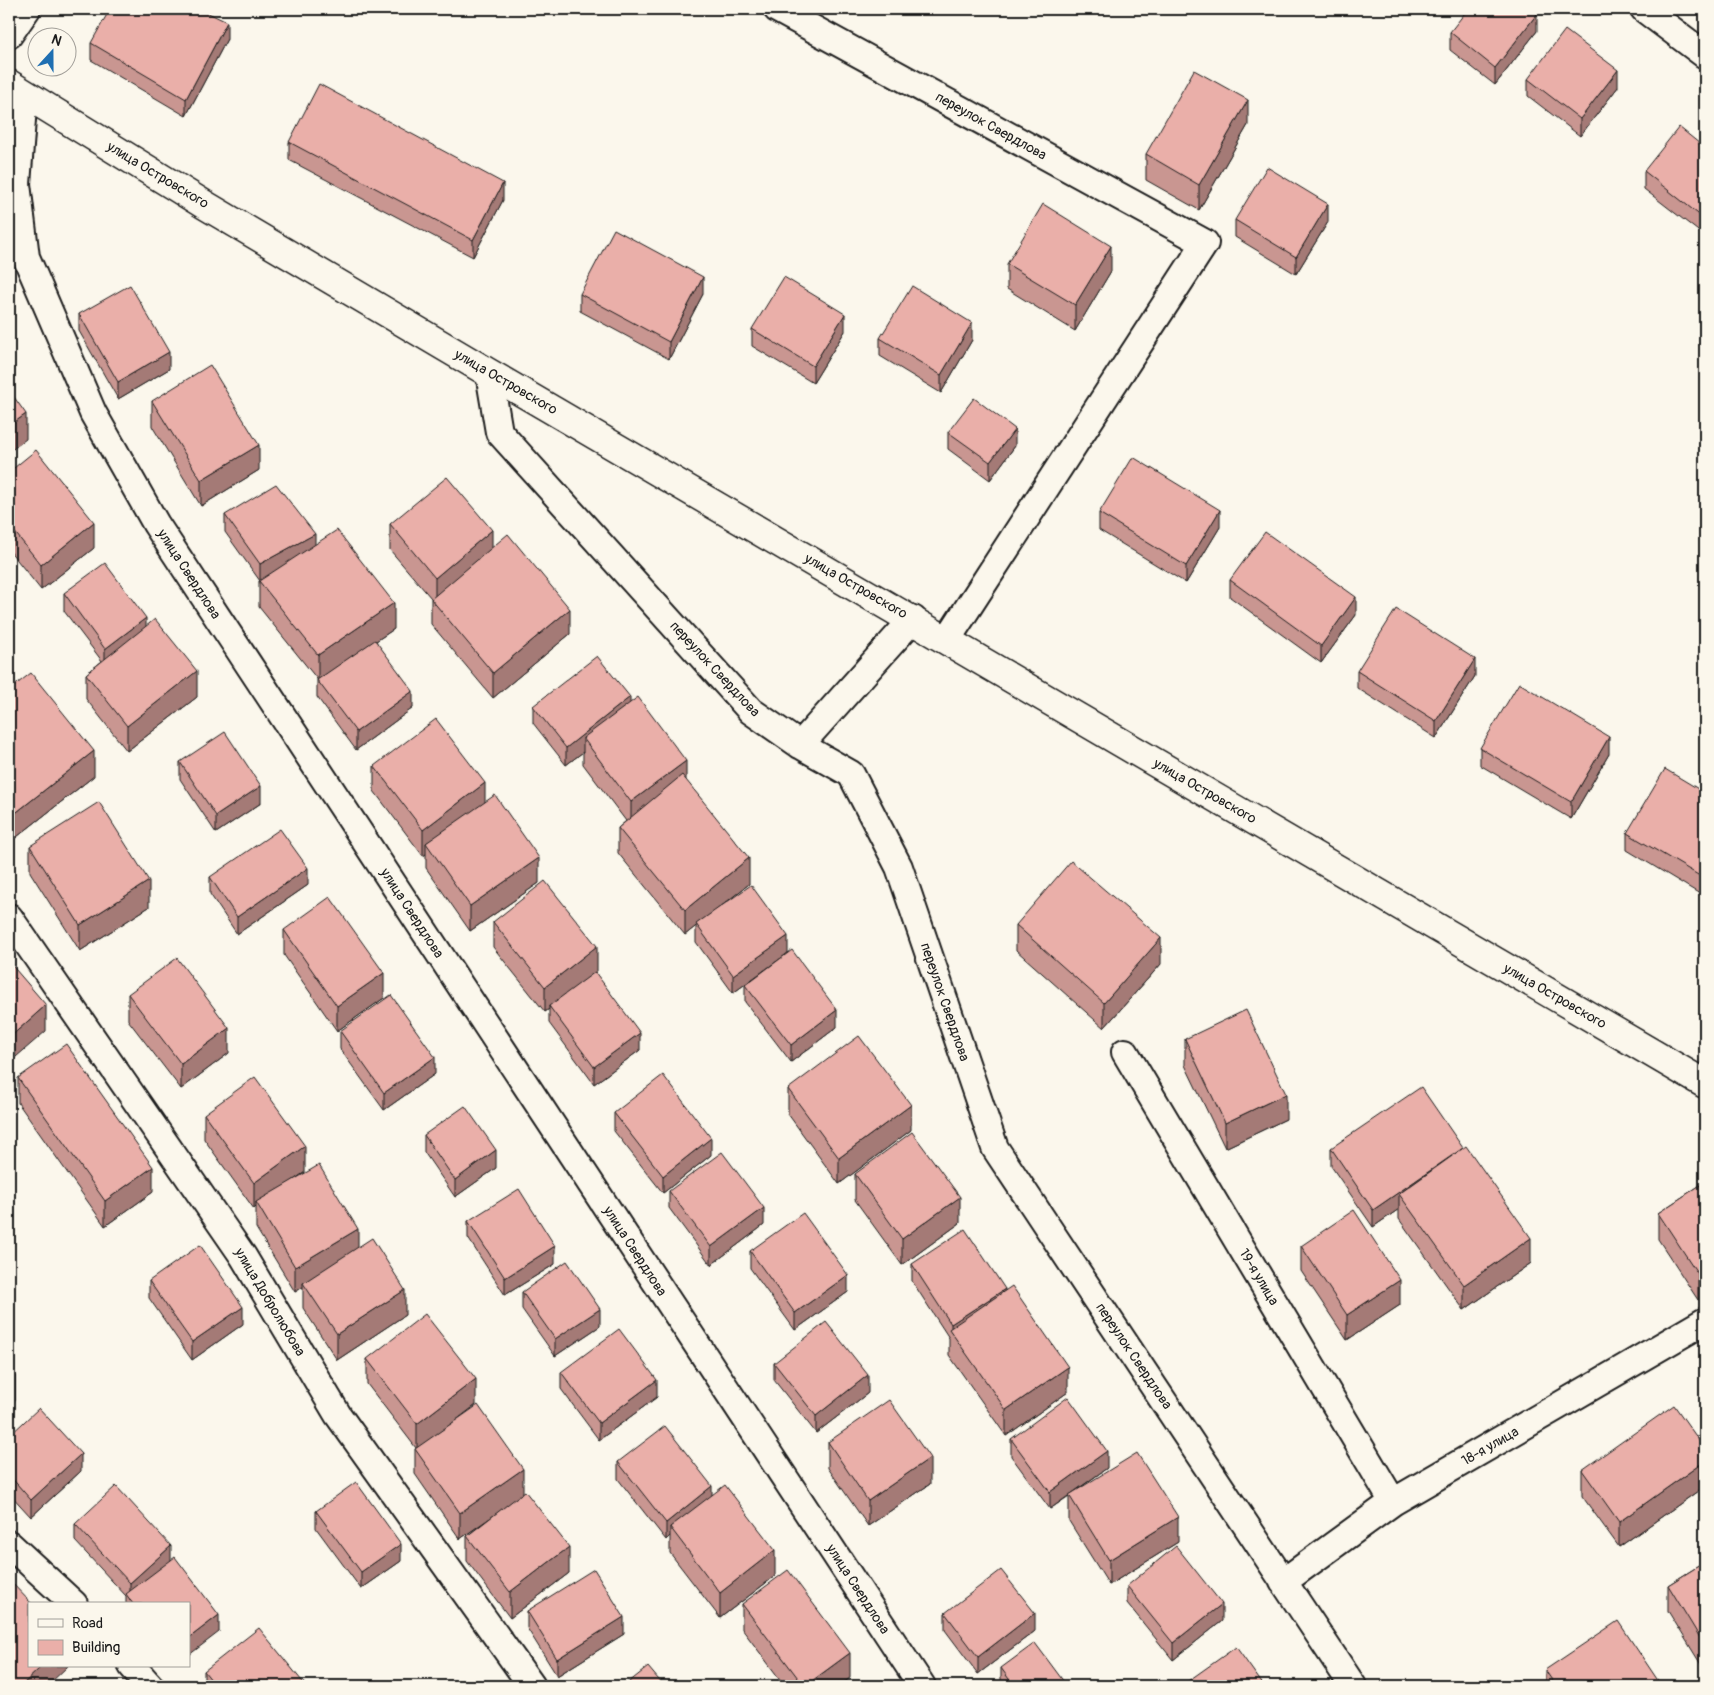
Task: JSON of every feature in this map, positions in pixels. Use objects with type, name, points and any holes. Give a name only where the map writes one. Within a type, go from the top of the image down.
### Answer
[{"type":"street","points":[[9,35],[27,9]]},
{"type":"street","name":"переулок Свердлова","points":[[777,9],[1205,243],[947,640]]},
{"type":"street","points":[[1644,9],[1705,55]]},
{"type":"street","name":"улица Островского","points":[[16,89],[205,205],[489,373],[1705,1084]]},
{"type":"street","name":"улица Свердлова","points":[[16,89],[17,184],[26,258],[93,413],[156,524],[922,1686]]},
{"type":"street","name":"переулок Свердлова","points":[[489,373],[499,432],[751,711],[800,745],[851,774],[899,867],[995,1148],[1353,1686]]},
{"type":"street","points":[[800,745],[912,619]]},
{"type":"street","name":"улица Добролюбова","points":[[9,917],[242,1256],[338,1415],[532,1686]]},
{"type":"street","name":"19-я улица","points":[[1125,1052],[1393,1502]]},
{"type":"street","name":"18-я улица","points":[[1284,1582],[1393,1502],[1705,1321]]},
{"type":"street","points":[[9,1545],[72,1602]]},
{"type":"street","points":[[134,1668],[150,1686]]},
{"type":"building","points":[[110,9],[200,9],[227,22],[186,99],[91,43]]},
{"type":"building","points":[[1468,9],[1530,9],[1537,14],[1495,68],[1450,32]]},
{"type":"building","points":[[1565,30],[1618,70],[1580,119],[1528,79]]},
{"type":"building","points":[[1194,70],[1248,100],[1199,185],[1146,154]]},
{"type":"building","points":[[319,84],[503,183],[473,240],[289,142]]},
{"type":"building","points":[[1679,127],[1705,148],[1705,212],[1702,217],[1644,171]]},
{"type":"building","points":[[1267,167],[1328,204],[1296,257],[1235,220]]},
{"type":"building","points":[[1043,204],[1111,246],[1075,305],[1007,264]]},
{"type":"building","points":[[614,229],[703,277],[669,342],[580,294]]},
{"type":"building","points":[[784,277],[845,314],[813,366],[752,329]]},
{"type":"building","points":[[130,285],[169,352],[118,382],[79,314]]},
{"type":"building","points":[[912,286],[972,323],[941,375],[880,338]]},
{"type":"building","points":[[210,365],[259,445],[201,480],[152,401]]},
{"type":"building","points":[[9,390],[26,414],[9,426]]},
{"type":"building","points":[[974,398],[1015,429],[990,462],[948,432]]},
{"type":"building","points":[[36,450],[94,522],[41,565],[9,525],[9,472]]},
{"type":"building","points":[[1133,457],[1220,510],[1186,566],[1099,513]]},
{"type":"building","points":[[447,477],[492,530],[435,578],[390,524]]},
{"type":"building","points":[[276,484],[315,534],[260,564],[225,515]]},
{"type":"building","points":[[337,530],[394,603],[318,655],[259,581]]},
{"type":"building","points":[[1265,532],[1356,597],[1321,646],[1230,580]]},
{"type":"building","points":[[508,534],[570,609],[493,673],[431,599]]},
{"type":"building","points":[[105,563],[146,618],[105,649],[64,593]]},
{"type":"building","points":[[1396,609],[1475,659],[1436,721],[1357,671]]},
{"type":"building","points":[[155,619],[197,671],[127,726],[86,674]]},
{"type":"building","points":[[375,640],[413,691],[356,732],[317,680]]},
{"type":"building","points":[[597,656],[630,697],[566,748],[533,706]]},
{"type":"building","points":[[31,673],[94,751],[13,815],[9,810],[9,690]]},
{"type":"building","points":[[1519,683],[1609,737],[1571,802],[1480,748]]},
{"type":"building","points":[[638,697],[686,761],[631,802],[583,738]]},
{"type":"building","points":[[436,719],[485,783],[423,830],[374,766]]},
{"type":"building","points":[[225,732],[261,786],[216,816],[180,762]]},
{"type":"building","points":[[1665,769],[1705,793],[1705,879],[1627,833]]},
{"type":"building","points":[[682,775],[749,858],[685,910],[618,828]]},
{"type":"building","points":[[495,795],[539,858],[470,906],[426,843]]},
{"type":"building","points":[[99,802],[149,881],[80,925],[30,846]]},
{"type":"building","points":[[280,829],[308,868],[237,917],[210,877]]},
{"type":"building","points":[[1071,861],[1161,938],[1104,1003],[1016,925]]},
{"type":"building","points":[[545,881],[597,946],[545,987],[493,922]]},
{"type":"building","points":[[751,885],[788,936],[733,975],[696,924]]},
{"type":"building","points":[[330,897],[384,973],[337,1006],[284,930]]},
{"type":"building","points":[[792,950],[837,1010],[791,1045],[745,985]]},
{"type":"building","points":[[177,958],[229,1028],[181,1064],[128,994]]},
{"type":"building","points":[[9,962],[46,1005],[9,1038]]},
{"type":"building","points":[[595,972],[640,1033],[594,1067],[549,1006]]},
{"type":"building","points":[[391,995],[435,1057],[384,1093],[340,1031]]},
{"type":"building","points":[[1246,1010],[1286,1094],[1225,1123],[1185,1039]]},
{"type":"building","points":[[859,1036],[911,1105],[839,1158],[788,1089]]},
{"type":"building","points":[[66,1044],[153,1167],[105,1201],[18,1078]]},
{"type":"building","points":[[663,1075],[711,1138],[663,1176],[614,1113]]},
{"type":"building","points":[[255,1077],[305,1146],[254,1183],[204,1114]]},
{"type":"building","points":[[1421,1087],[1463,1148],[1373,1210],[1331,1148]]},
{"type":"building","points":[[465,1106],[496,1150],[455,1180],[424,1135]]},
{"type":"building","points":[[912,1132],[960,1197],[902,1239],[855,1174]]},
{"type":"building","points":[[1466,1146],[1531,1238],[1464,1285],[1399,1194]]},
{"type":"building","points":[[722,1152],[764,1208],[711,1247],[669,1191]]},
{"type":"building","points":[[319,1165],[358,1229],[295,1267],[256,1202]]},
{"type":"building","points":[[1705,1182],[1705,1270],[1698,1274],[1658,1213]]},
{"type":"building","points":[[519,1189],[555,1246],[505,1278],[468,1221]]},
{"type":"building","points":[[1354,1210],[1400,1280],[1347,1315],[1301,1246]]},
{"type":"building","points":[[803,1213],[848,1275],[795,1313],[750,1251]]},
{"type":"building","points":[[965,1229],[1005,1289],[951,1324],[912,1264]]},
{"type":"building","points":[[372,1238],[405,1290],[337,1334],[303,1283]]},
{"type":"building","points":[[200,1245],[243,1307],[192,1342],[149,1281]]},
{"type":"building","points":[[567,1261],[600,1309],[555,1339],[522,1292]]},
{"type":"building","points":[[1012,1286],[1068,1367],[1006,1410],[949,1329]]},
{"type":"building","points":[[425,1314],[476,1379],[417,1424],[367,1359]]},
{"type":"building","points":[[826,1322],[868,1375],[816,1416],[774,1363]]},
{"type":"building","points":[[619,1329],[657,1380],[599,1423],[561,1372]]},
{"type":"building","points":[[9,1368],[15,1376],[9,1381]]},
{"type":"building","points":[[1068,1397],[1107,1451],[1050,1492],[1011,1439]]},
{"type":"building","points":[[889,1400],[930,1458],[868,1501],[828,1442]]},
{"type":"building","points":[[478,1405],[523,1469],[460,1513],[415,1449]]},
{"type":"building","points":[[1674,1405],[1705,1449],[1705,1461],[1619,1522],[1582,1470]]},
{"type":"building","points":[[39,1408],[81,1454],[31,1500],[9,1475],[9,1436]]},
{"type":"building","points":[[665,1426],[712,1486],[666,1523],[618,1462]]},
{"type":"building","points":[[1137,1453],[1178,1517],[1109,1560],[1069,1495]]},
{"type":"building","points":[[356,1482],[401,1544],[361,1572],[316,1511]]},
{"type":"building","points":[[725,1485],[775,1550],[720,1593],[670,1527]]},
{"type":"building","points":[[116,1486],[171,1546],[130,1583],[75,1524]]},
{"type":"building","points":[[525,1491],[569,1547],[510,1592],[467,1536]]},
{"type":"building","points":[[1176,1546],[1222,1604],[1173,1643],[1127,1586]]},
{"type":"building","points":[[175,1557],[219,1615],[190,1637],[190,1602],[132,1602],[126,1594]]},
{"type":"building","points":[[1705,1562],[1705,1646],[1668,1585]]},
{"type":"building","points":[[594,1569],[624,1617],[557,1659],[527,1611]]},
{"type":"building","points":[[788,1570],[850,1653],[805,1686],[742,1604]]},
{"type":"building","points":[[1001,1570],[1035,1613],[978,1657],[945,1613]]},
{"type":"building","points":[[9,1580],[30,1602],[28,1602],[28,1668],[40,1668],[21,1686],[9,1686]]},
{"type":"building","points":[[1618,1621],[1661,1685],[1556,1686],[1545,1670]]},
{"type":"building","points":[[259,1628],[306,1686],[216,1686],[204,1671]]},
{"type":"building","points":[[1035,1643],[1067,1686],[1014,1686],[1001,1668]]},
{"type":"building","points":[[1236,1647],[1264,1686],[1181,1686]]},
{"type":"building","points":[[648,1667],[664,1686],[624,1686]]},
{"type":"building","points":[[854,1682],[857,1686],[849,1686]]}]
